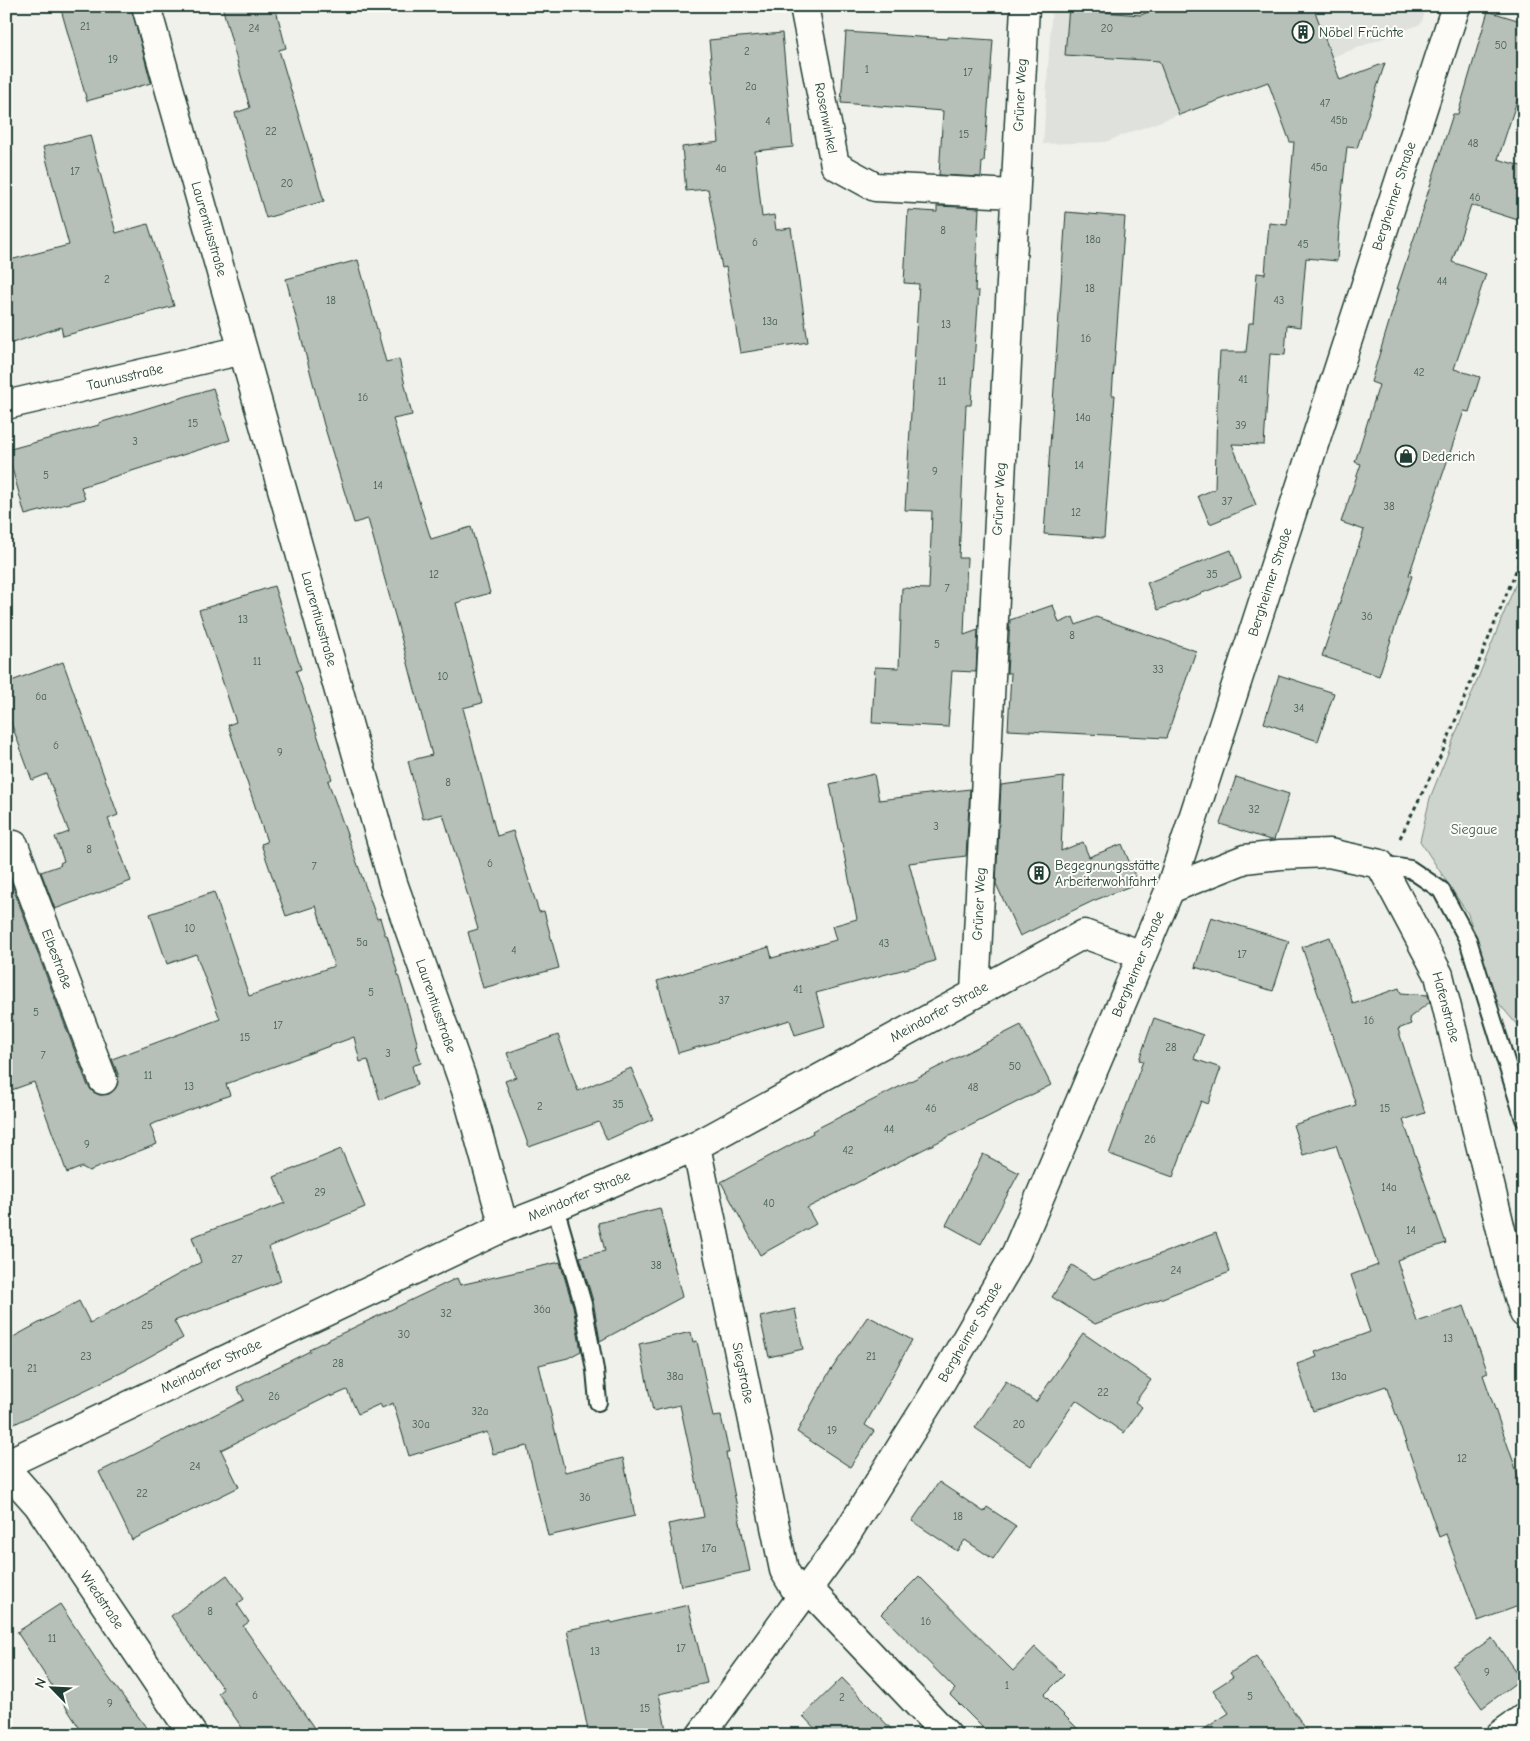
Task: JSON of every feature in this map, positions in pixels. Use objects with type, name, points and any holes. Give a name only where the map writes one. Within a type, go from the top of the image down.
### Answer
[{"type":"street","name":"Laurentiusstraße","points":[[146,6],[394,883],[466,1090],[504,1227]]},
{"type":"street","name":"Rosenwinkel","points":[[804,6],[835,165],[875,187],[1014,194]]},
{"type":"street","name":"Grüner Weg","points":[[975,993],[1025,6]]},
{"type":"street","name":"Bergheimer Straße","points":[[701,1735],[841,1543],[933,1396],[1016,1253],[1170,889],[1456,6]]},
{"type":"street","name":"Taunusstraße","points":[[6,404],[243,350]]},
{"type":"street","name":"Elbestraße","points":[[6,848],[14,845],[103,1080]]},
{"type":"street","points":[[1170,889],[1245,859],[1253,858],[1329,853],[1380,864]]},
{"type":"street","name":"Hafenstraße","points":[[1380,864],[1439,975],[1511,1271],[1524,1312]]},
{"type":"street","name":"Meindorfer Straße","points":[[6,1464],[504,1227],[555,1208],[696,1146],[1084,934],[1142,955]]},
{"type":"street","name":"Siegstraße","points":[[696,1146],[784,1570],[947,1735]]},
{"type":"street","name":"Wiedstraße","points":[[6,1469],[38,1505],[193,1735]]},
{"type":"street","points":[[1500,1735],[1524,1718]]},
{"type":"lane","points":[[1380,864],[1410,869],[1441,890],[1468,940],[1524,1119]]},
{"type":"lane","points":[[555,1208],[583,1304],[595,1370],[598,1402]]},
{"type":"path","points":[[1380,864],[1403,832],[1443,751],[1524,551]]},
{"type":"shaded area","points":[[1052,6],[1427,6],[1421,24],[1105,142],[1043,144]]},
{"type":"green space","name":"Siegaue","points":[[1524,563],[1524,1033],[1495,999],[1468,914],[1420,841],[1430,798]]},
{"type":"building","points":[[60,6],[131,6],[151,83],[87,101]]},
{"type":"building","points":[[222,6],[275,6],[286,48],[279,50],[324,201],[266,218],[235,113],[250,108]]},
{"type":"building","points":[[1069,6],[1102,6],[1102,12],[1141,15],[1162,6],[1313,6],[1340,80],[1385,63],[1357,148],[1347,147],[1338,229],[1337,261],[1306,258],[1300,327],[1287,325],[1285,355],[1270,354],[1264,445],[1232,444],[1256,505],[1210,524],[1198,496],[1215,489],[1220,352],[1246,352],[1249,323],[1253,323],[1257,273],[1265,274],[1269,223],[1287,225],[1294,142],[1290,142],[1268,82],[1179,115],[1159,61],[1065,55]]},
{"type":"building","points":[[1488,11],[1524,22],[1524,79],[1498,159],[1524,167],[1524,222],[1471,205],[1452,262],[1486,274],[1454,369],[1480,377],[1469,412],[1464,411],[1409,575],[1412,576],[1379,676],[1322,656],[1364,530],[1341,522],[1361,464],[1355,462],[1379,385],[1371,382],[1399,289],[1397,289],[1453,114],[1458,114]]},
{"type":"building","points":[[846,32],[993,40],[984,162],[982,162],[981,177],[939,175],[943,111],[841,103]]},
{"type":"building","points":[[782,33],[793,147],[755,151],[762,217],[774,215],[776,230],[791,228],[808,342],[740,353],[726,267],[722,268],[708,189],[686,191],[682,147],[719,142],[709,40]]},
{"type":"building","points":[[90,135],[116,233],[148,224],[174,306],[63,336],[61,327],[6,345],[6,261],[69,245],[43,147]]},
{"type":"building","points":[[937,206],[979,208],[975,291],[979,291],[971,405],[966,405],[959,558],[967,558],[964,635],[978,630],[976,672],[952,671],[948,727],[872,723],[875,667],[899,668],[902,588],[929,589],[932,511],[905,510],[919,284],[904,283],[908,210],[937,212]]},
{"type":"building","points":[[1066,212],[1125,217],[1112,395],[1115,395],[1104,538],[1044,534]]},
{"type":"building","points":[[358,260],[386,362],[399,359],[412,415],[393,419],[431,539],[471,527],[490,593],[456,603],[482,703],[463,708],[497,836],[513,831],[539,912],[544,911],[559,968],[483,988],[468,932],[478,929],[443,814],[423,819],[408,761],[432,755],[404,648],[368,519],[354,523],[324,425],[286,279]]},
{"type":"building","points":[[213,388],[230,440],[81,487],[85,499],[25,515],[7,450],[99,425],[99,423]]},
{"type":"building","points":[[1231,550],[1241,578],[1158,610],[1147,583]]},
{"type":"building","points":[[274,586],[301,669],[296,671],[332,779],[328,781],[377,919],[380,918],[385,935],[387,935],[418,1046],[416,1046],[421,1063],[412,1066],[417,1085],[380,1100],[368,1060],[360,1062],[354,1037],[226,1084],[230,1095],[150,1125],[157,1144],[89,1171],[82,1167],[67,1173],[34,1082],[6,1092],[6,869],[88,1086],[93,1092],[100,1095],[109,1094],[118,1083],[118,1074],[112,1059],[220,1019],[196,954],[167,964],[150,914],[214,892],[249,996],[334,966],[316,906],[286,916],[261,844],[267,842],[228,725],[236,722],[199,610]]},
{"type":"building","points":[[1053,605],[1059,623],[1073,617],[1076,625],[1096,617],[1196,651],[1166,738],[1008,730],[1011,673],[1007,673],[1010,620]]},
{"type":"building","points":[[63,662],[118,815],[108,819],[131,881],[55,909],[41,872],[61,865],[60,863],[64,861],[55,837],[69,832],[47,774],[32,780],[6,709],[6,683]]},
{"type":"building","points":[[1279,675],[1334,693],[1318,741],[1264,723]]},
{"type":"building","points":[[874,774],[879,800],[970,789],[966,856],[909,863],[935,961],[816,993],[825,1026],[795,1035],[790,1020],[678,1053],[657,981],[769,947],[772,958],[836,940],[832,926],[857,919],[830,784]]},
{"type":"building","name":"Begegnungsstätte Arbeiterwohlfahrt","points":[[1064,777],[1061,851],[1083,842],[1089,857],[1122,844],[1138,883],[1093,901],[1020,936],[996,884],[1001,785]]},
{"type":"building","points":[[1236,777],[1289,794],[1274,840],[1220,824]]},
{"type":"building","points":[[1211,917],[1289,941],[1273,991],[1195,967]]},
{"type":"building","points":[[1330,937],[1353,1004],[1399,988],[1401,993],[1428,995],[1430,1002],[1409,1018],[1411,1024],[1398,1029],[1425,1113],[1403,1120],[1446,1243],[1397,1260],[1417,1322],[1464,1306],[1488,1373],[1483,1375],[1524,1492],[1524,1604],[1478,1621],[1446,1534],[1439,1537],[1386,1386],[1313,1411],[1297,1364],[1317,1357],[1315,1352],[1370,1332],[1351,1275],[1378,1265],[1336,1145],[1303,1155],[1293,1125],[1356,1105],[1302,947]]},
{"type":"building","points":[[1154,1018],[1203,1035],[1194,1059],[1221,1068],[1208,1104],[1201,1101],[1173,1177],[1109,1154],[1143,1061],[1139,1060]]},
{"type":"building","points":[[1021,1025],[1051,1085],[807,1208],[816,1224],[760,1255],[721,1182],[813,1133],[812,1131]]},
{"type":"building","points":[[558,1035],[578,1091],[631,1068],[653,1119],[607,1140],[599,1122],[529,1147],[505,1081],[516,1077],[507,1053]]},
{"type":"building","points":[[341,1149],[365,1207],[269,1247],[281,1281],[174,1321],[183,1338],[127,1370],[6,1428],[6,1341],[79,1301],[90,1323],[201,1262],[192,1237],[285,1203],[274,1177]]},
{"type":"building","points":[[983,1154],[1019,1173],[981,1244],[946,1225]]},
{"type":"building","points":[[660,1208],[682,1297],[600,1341],[593,1301],[580,1257],[605,1251],[598,1223]]},
{"type":"building","points":[[1216,1233],[1230,1272],[1095,1324],[1052,1297],[1072,1265],[1094,1279]]},
{"type":"building","points":[[560,1262],[573,1306],[581,1351],[568,1358],[539,1365],[565,1472],[623,1458],[635,1516],[548,1536],[527,1446],[493,1454],[487,1432],[409,1456],[393,1403],[382,1408],[380,1404],[358,1414],[347,1390],[331,1397],[331,1395],[221,1450],[239,1487],[132,1540],[99,1472],[244,1400],[237,1387],[310,1351],[309,1349],[457,1278],[460,1285]]},
{"type":"building","points":[[795,1309],[803,1349],[769,1357],[760,1317]]},
{"type":"building","points":[[868,1316],[912,1340],[865,1425],[874,1431],[850,1467],[797,1432],[827,1376]]},
{"type":"building","points":[[691,1332],[693,1342],[697,1341],[713,1417],[721,1416],[729,1453],[726,1453],[750,1571],[681,1586],[668,1524],[704,1517],[680,1405],[653,1411],[639,1344]]},
{"type":"building","points":[[1083,1333],[1151,1380],[1135,1402],[1142,1407],[1124,1433],[1076,1400],[1031,1466],[975,1428],[1006,1381],[1036,1402]]},
{"type":"building","points":[[939,1482],[984,1512],[987,1507],[1016,1526],[993,1559],[965,1540],[957,1551],[912,1521]]},
{"type":"building","points":[[227,1575],[244,1599],[237,1604],[249,1622],[243,1626],[319,1735],[247,1735],[218,1693],[223,1689],[171,1616]]},
{"type":"building","points":[[919,1576],[1013,1671],[1035,1647],[1064,1675],[1044,1695],[1084,1735],[990,1735],[950,1695],[955,1689],[881,1614]]},
{"type":"building","points":[[60,1604],[103,1670],[152,1735],[84,1735],[17,1632]]},
{"type":"building","points":[[688,1605],[707,1683],[659,1694],[667,1735],[589,1735],[567,1630],[611,1621],[612,1623]]},
{"type":"building","points":[[1492,1638],[1521,1679],[1482,1708],[1452,1666]]},
{"type":"building","points":[[1256,1656],[1310,1735],[1195,1735],[1229,1713],[1213,1690],[1233,1677],[1230,1673]]},
{"type":"building","points":[[842,1678],[897,1735],[821,1735],[803,1716]]},
{"type":"place","name":"Nöbel Früchte","points":[[1303,32]]},
{"type":"place","name":"Dederich","points":[[1406,456]]},
{"type":"place","name":"Begegnungsstätte Arbeiterwohlfahrt","points":[[1039,873]]}]
